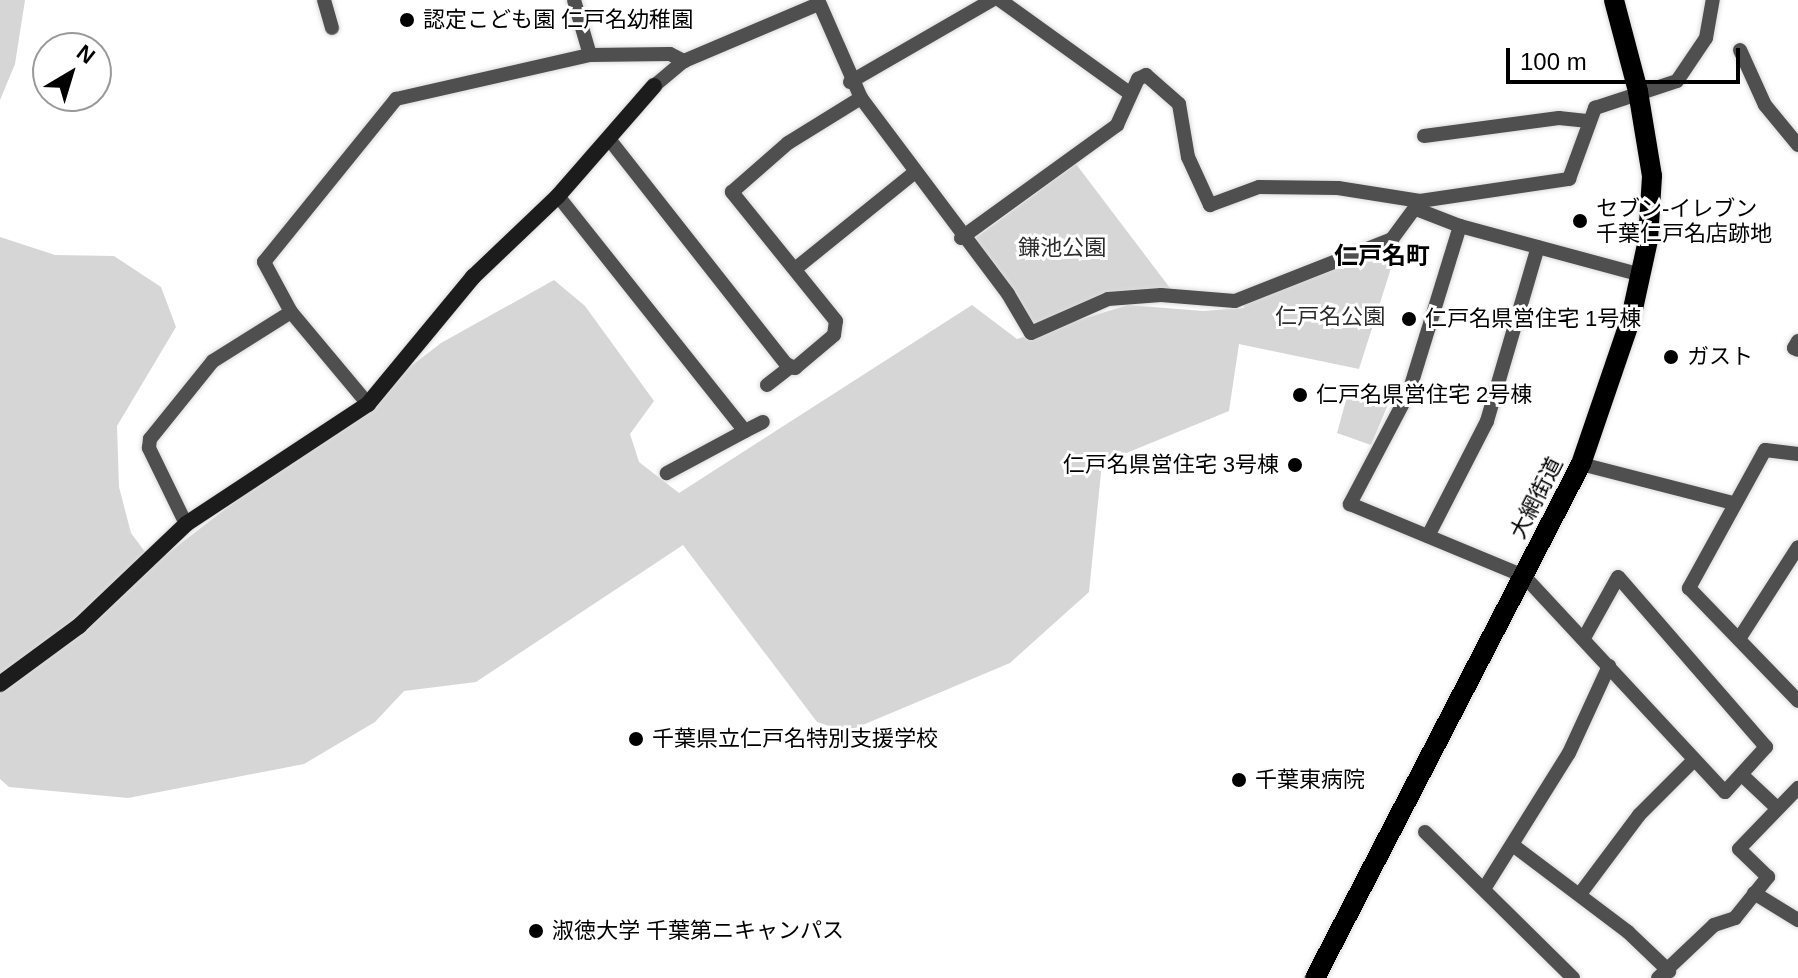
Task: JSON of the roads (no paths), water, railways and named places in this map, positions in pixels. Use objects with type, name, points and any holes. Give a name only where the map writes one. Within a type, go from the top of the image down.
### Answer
[{"type":"main road","name":"大網街道","points":[[1315,978],[1581,464],[1641,275],[1652,176],[1638,91],[1614,0]]},
{"type":"street","points":[[324,0],[332,28]]},
{"type":"street","points":[[574,0],[590,55]]},
{"type":"street","points":[[850,82],[992,0]]},
{"type":"street","points":[[1000,0],[1131,94]]},
{"type":"street","points":[[0,684],[79,626],[186,524],[368,404],[473,277],[558,196],[654,86],[684,61],[818,2],[850,82],[961,238],[1008,294],[1031,333],[1108,299],[1161,295],[1235,301],[1392,239],[1418,205],[1569,179],[1595,108],[1638,91],[1677,81],[1695,61],[1713,0]]},
{"type":"street","points":[[1740,50],[1765,105],[1798,145]]},
{"type":"street","points":[[368,404],[291,312],[264,262],[396,99],[590,55],[670,54],[684,61]]},
{"type":"street","points":[[961,238],[1117,125],[1131,94],[1146,75],[1179,104],[1188,157],[1210,205],[1259,187],[1338,188],[1418,205],[1460,226],[1641,275]]},
{"type":"street","points":[[767,385],[837,327],[795,269],[732,192],[788,143],[861,98]]},
{"type":"street","points":[[1424,136],[1559,118],[1589,121]]},
{"type":"street","points":[[609,139],[790,367]]},
{"type":"street","points":[[795,269],[914,173]]},
{"type":"street","points":[[558,196],[745,431]]},
{"type":"street","points":[[1460,226],[1409,392],[1350,504],[1524,576],[1725,792],[1766,747],[1618,577],[1584,638]]},
{"type":"street","points":[[1428,536],[1487,421],[1538,247]]},
{"type":"street","points":[[186,524],[149,448],[150,439],[213,361],[291,312]]},
{"type":"street","points":[[1798,341],[1798,350]]},
{"type":"street","points":[[667,473],[763,422]]},
{"type":"street","points":[[1796,694],[1689,588],[1733,503],[1765,450],[1798,454]]},
{"type":"street","points":[[1581,464],[1733,503]]},
{"type":"street","points":[[1739,639],[1798,547]]},
{"type":"street","points":[[1484,889],[1514,846],[1569,753],[1609,666]]},
{"type":"street","points":[[1580,894],[1639,815],[1693,761]]},
{"type":"street","points":[[1742,775],[1777,808]]},
{"type":"street","points":[[1514,846],[1580,894],[1664,974],[1714,925],[1735,918],[1768,877],[1739,849],[1798,788]]},
{"type":"street","points":[[1425,832],[1573,978]]},
{"type":"street","points":[[1754,893],[1798,920]]},
{"type":"place","name":"認定こども園 仁戸名幼稚園","points":[[407,20]]},
{"type":"place","name":"セブン-イレブン 千葉仁戸名店跡地","points":[[1580,221]]},
{"type":"place","name":"仁戸名県営住宅 1号棟","points":[[1409,319]]},
{"type":"place","name":"ガスト","points":[[1671,357]]},
{"type":"place","name":"仁戸名県営住宅 2号棟","points":[[1300,395]]},
{"type":"place","name":"仁戸名県営住宅 3号棟","points":[[1295,465]]},
{"type":"place","name":"千葉県立仁戸名特別支援学校","points":[[636,739]]},
{"type":"place","name":"千葉東病院","points":[[1239,780]]},
{"type":"place","name":"淑徳大学 千葉第ニキャンパス","points":[[536,931]]},
{"type":"district","name":"仁戸名町","points":[[1382,256]]},
{"type":"park label","name":"鎌池公園","points":[[1062,248]]},
{"type":"park label","name":"仁戸名公園","points":[[1330,317]]}]
